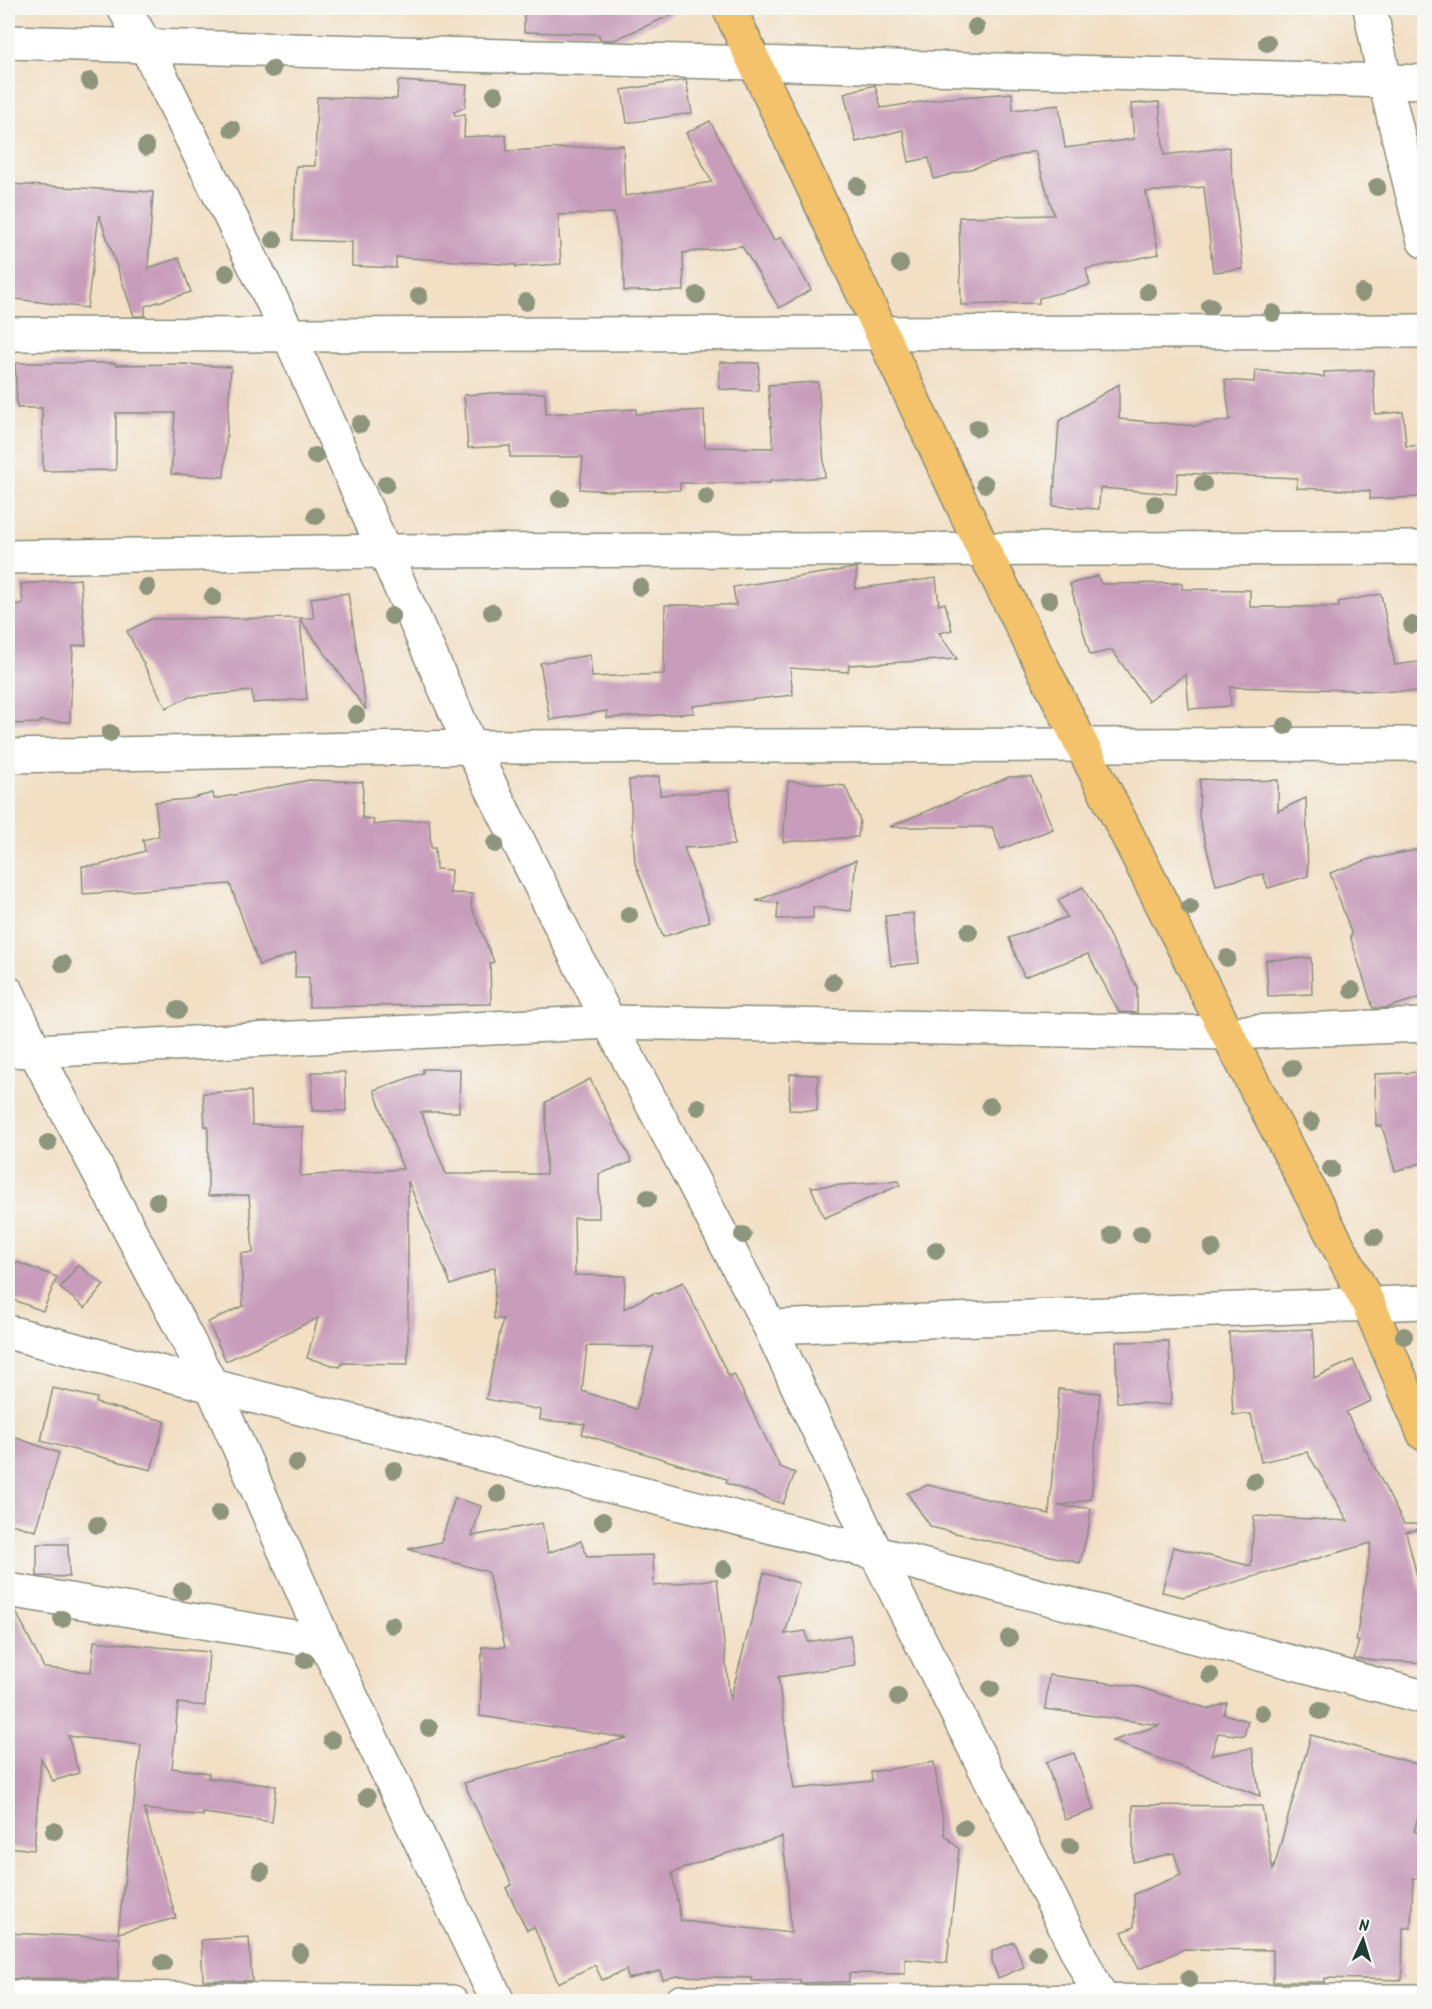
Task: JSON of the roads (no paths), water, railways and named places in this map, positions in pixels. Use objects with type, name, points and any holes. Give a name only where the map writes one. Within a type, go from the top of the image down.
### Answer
[{"type":"highway","points":[[729,8],[983,549],[1227,1033],[1370,1305],[1425,1434]]},
{"type":"street","points":[[124,8],[146,46],[289,335],[471,747],[609,1022],[770,1327],[876,1553],[1102,2001]]},
{"type":"street","points":[[1370,8],[1385,81],[1425,241]]},
{"type":"street","points":[[8,42],[1425,82]]},
{"type":"street","points":[[8,334],[1425,331]]},
{"type":"street","points":[[8,557],[385,550],[1425,548]]},
{"type":"street","points":[[8,756],[471,747],[1425,744]]},
{"type":"street","points":[[8,993],[21,1051],[212,1386],[325,1642],[498,2001]]},
{"type":"street","points":[[21,1051],[609,1022],[1227,1033],[1425,1025]]},
{"type":"street","points":[[770,1327],[1425,1302]]},
{"type":"street","points":[[8,1332],[212,1386],[876,1553],[1425,1696]]},
{"type":"street","points":[[8,1590],[325,1642]]},
{"type":"street","points":[[8,1997],[452,2001]]},
{"type":"street","points":[[681,2001],[1425,2001]]}]
